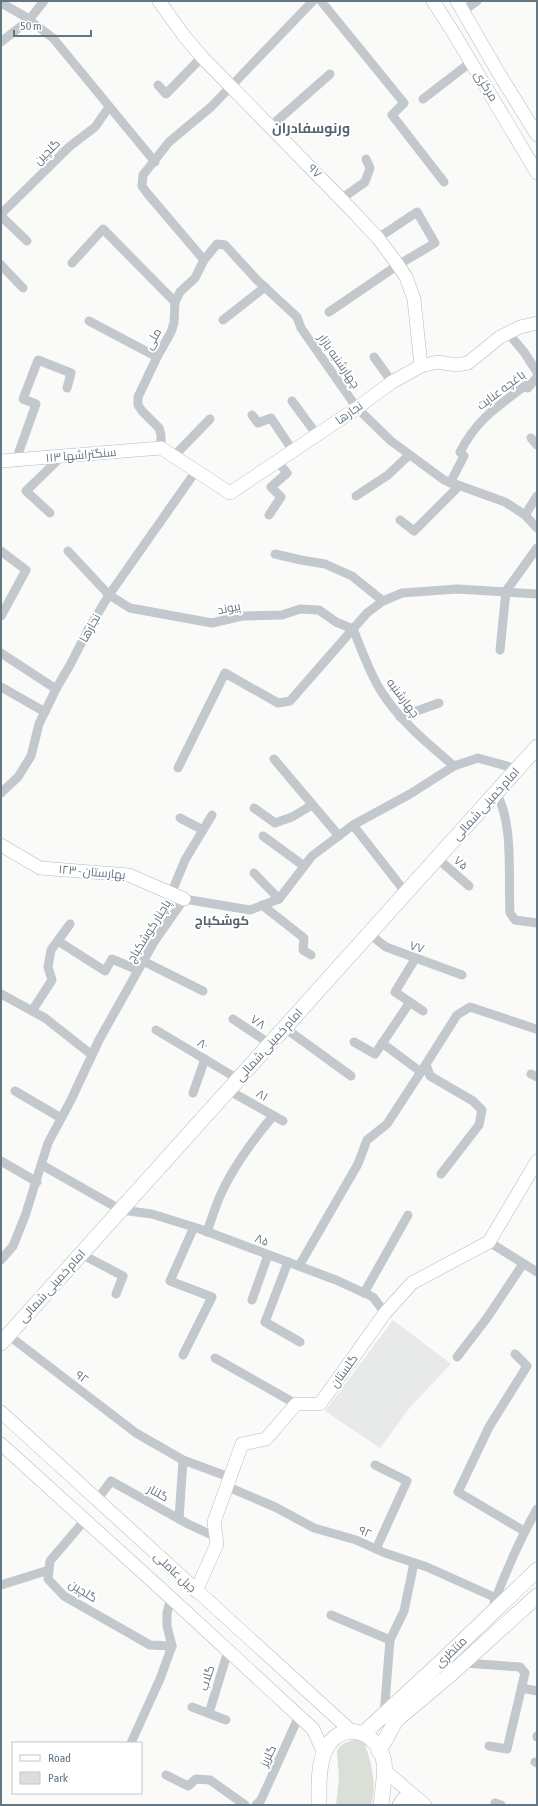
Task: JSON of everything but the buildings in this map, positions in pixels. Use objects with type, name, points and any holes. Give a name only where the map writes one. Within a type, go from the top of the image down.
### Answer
[{"type":"main road","name":"امام خمینی شمالی","points":[[4,1339],[496,793],[527,763],[537,747]]},
{"type":"main road","name":"منتظری","points":[[324,1752],[336,1737],[357,1732],[384,1715],[537,1570]]},
{"type":"main road","name":"منتظری","points":[[379,1750],[396,1720],[464,1663],[537,1596]]},
{"type":"main road","points":[[357,1732],[377,1745],[384,1762],[381,1805]]},
{"type":"main road","points":[[319,1805],[320,1774],[324,1752]]},
{"type":"street","points":[[1,42],[44,1]]},
{"type":"street","name":"۹۷","points":[[159,1],[184,36],[202,57],[342,199],[378,238],[398,265],[406,277],[414,299],[421,366]]},
{"type":"street","points":[[72,263],[103,229],[175,302],[180,292],[195,278],[204,260],[142,186],[143,175],[155,162],[169,142],[211,107],[313,1]]},
{"type":"street","points":[[321,1],[404,103],[392,115],[444,182]]},
{"type":"street","name":"مرکزی","points":[[433,1],[537,173]]},
{"type":"street","points":[[460,6],[477,1]]},
{"type":"street","points":[[2,5],[26,18],[53,38],[155,162]]},
{"type":"street","name":"مرکزی","points":[[460,6],[537,135]]},
{"type":"street","points":[[158,85],[166,94],[202,57]]},
{"type":"street","points":[[423,99],[471,62]]},
{"type":"street","points":[[271,126],[330,74]]},
{"type":"street","name":"گلچین","points":[[1,215],[69,147],[95,127],[109,107]]},
{"type":"street","points":[[342,199],[365,182],[370,168],[366,159]]},
{"type":"street","points":[[329,312],[398,265],[435,243],[417,212],[378,238]]},
{"type":"street","points":[[1,215],[28,241]]},
{"type":"street","name":"چهارشنبه بازار","points":[[204,260],[217,244],[225,244],[265,287],[297,317],[301,328],[358,408],[391,441],[434,474],[450,483],[505,502],[525,515],[537,528]]},
{"type":"street","points":[[1,265],[23,288]]},
{"type":"street","points":[[223,320],[265,287]]},
{"type":"street","name":"ملی","points":[[161,448],[161,435],[159,428],[142,411],[138,405],[138,397],[157,356],[171,332],[174,323],[175,302]]},
{"type":"street","points":[[89,321],[157,356]]},
{"type":"street","name":"نجارها","points":[[161,448],[230,493],[358,408],[392,382],[421,366],[437,362],[457,365],[468,363],[500,337],[520,327],[537,323]]},
{"type":"street","points":[[508,333],[524,352],[537,372]]},
{"type":"street","points":[[374,358],[392,382]]},
{"type":"street","points":[[16,460],[36,404],[23,399],[38,360],[72,373],[67,388]]},
{"type":"street","name":"باغچه عنایت","points":[[450,483],[464,456],[460,452],[469,435],[485,416],[526,385],[528,388],[537,377]]},
{"type":"street","points":[[292,401],[317,435]]},
{"type":"street","points":[[252,415],[258,423],[271,418],[293,451]]},
{"type":"street","points":[[174,456],[210,419]]},
{"type":"street","points":[[531,438],[537,445]]},
{"type":"street","name":"سنگتراشها ۱۱۳","points":[[1,461],[161,448]]},
{"type":"street","points":[[356,496],[388,475],[409,455]]},
{"type":"street","points":[[50,513],[26,491],[61,457]]},
{"type":"street","points":[[269,515],[281,497],[271,487],[287,472],[278,462]]},
{"type":"street","name":"نجارها","points":[[1,793],[18,777],[31,756],[39,724],[88,628],[109,595],[196,471]]},
{"type":"street","points":[[400,520],[414,531],[459,486]]},
{"type":"street","points":[[525,515],[537,496]]},
{"type":"street","points":[[500,650],[506,592],[537,548]]},
{"type":"street","points":[[1,551],[26,570],[1,616]]},
{"type":"street","name":"پیوند","points":[[68,551],[109,595],[130,608],[212,623],[242,616],[282,615],[300,609],[319,610],[336,622],[353,629]]},
{"type":"street","points":[[275,554],[325,564],[352,576],[384,601]]},
{"type":"street","points":[[178,768],[225,672],[278,703],[290,701],[367,613],[384,601],[402,593],[457,589],[537,594]]},
{"type":"street","name":"چهارشنبه","points":[[353,629],[380,690],[400,717],[428,745],[454,766]]},
{"type":"street","points":[[1,653],[56,689]]},
{"type":"street","points":[[1,687],[45,712]]},
{"type":"street","points":[[400,717],[439,703]]},
{"type":"street","points":[[254,873],[279,899],[312,856],[338,836],[353,825],[410,794],[454,766],[478,758],[527,763]]},
{"type":"street","points":[[274,759],[338,836]]},
{"type":"street","points":[[496,793],[501,800],[507,832],[510,913],[515,920],[537,923]]},
{"type":"street","points":[[254,808],[275,823],[312,805]]},
{"type":"street","points":[[171,894],[185,860],[212,815]]},
{"type":"street","points":[[180,818],[203,830]]},
{"type":"street","points":[[353,825],[406,893]]},
{"type":"street","points":[[263,836],[304,866]]},
{"type":"street","name":"بهارستان - ۱۲۳","points":[[1,845],[40,868],[129,875],[184,899]]},
{"type":"street","name":"۷۵","points":[[437,858],[469,886]]},
{"type":"street","name":"پاچنار کوشکباج","points":[[1,1260],[13,1246],[37,1182],[48,1143],[92,1055],[154,942],[184,899],[250,910],[279,899]]},
{"type":"street","points":[[262,905],[304,938],[303,950],[311,955]]},
{"type":"street","points":[[32,1011],[52,980],[48,967],[51,950],[70,924]]},
{"type":"street","name":"۷۷","points":[[369,934],[386,947],[415,959],[462,975]]},
{"type":"street","points":[[58,941],[105,971],[112,959],[138,970]]},
{"type":"street","points":[[415,959],[394,992],[423,1011]]},
{"type":"street","points":[[143,961],[203,991]]},
{"type":"street","points":[[1,994],[45,1018],[92,1055]]},
{"type":"street","points":[[354,1042],[375,1054],[410,1002]]},
{"type":"street","points":[[299,1266],[358,1164],[367,1140],[387,1124],[457,1014],[470,1007],[536,1029]]},
{"type":"street","name":"۷۸","points":[[233,1019],[270,1044]]},
{"type":"street","points":[[285,1028],[351,1076]]},
{"type":"street","name":"۸۰","points":[[156,1030],[205,1059],[233,1085]]},
{"type":"street","points":[[382,1044],[421,1072]]},
{"type":"street","points":[[192,1093],[205,1059]]},
{"type":"street","points":[[426,1064],[430,1076],[473,1101],[482,1110],[479,1125],[441,1174]]},
{"type":"street","name":"۸۱","points":[[233,1085],[273,1116],[283,1121]]},
{"type":"street","points":[[15,1091],[61,1118]]},
{"type":"street","points":[[207,1232],[219,1197],[235,1167],[256,1136],[273,1116]]},
{"type":"street","points":[[1,1161],[37,1182]]},
{"type":"street","points":[[537,1161],[488,1242],[537,1272]]},
{"type":"street","points":[[42,1164],[120,1210]]},
{"type":"street","name":"۸۵","points":[[120,1210],[152,1214],[194,1227],[336,1280],[372,1297],[385,1313]]},
{"type":"street","points":[[364,1293],[408,1215]]},
{"type":"street","points":[[183,1355],[212,1297],[170,1281],[194,1227]]},
{"type":"street","name":"گلستان","points":[[296,1404],[320,1404],[385,1313],[412,1283],[488,1242]]},
{"type":"street","points":[[81,1254],[123,1276],[116,1294]]},
{"type":"street","points":[[252,1300],[268,1255]]},
{"type":"street","points":[[288,1262],[265,1322],[300,1342]]},
{"type":"street","points":[[457,1357],[487,1318],[523,1264]]},
{"type":"street","name":"۹۲","points":[[4,1339],[136,1433],[183,1460],[228,1482],[314,1528],[356,1540],[496,1598]]},
{"type":"street","points":[[515,1354],[527,1366],[489,1427],[458,1492],[524,1531]]},
{"type":"street","points":[[196,1591],[217,1544],[214,1522],[242,1444],[266,1439],[296,1404],[214,1358]]},
{"type":"street","name":"جبل عاملی","points":[[3,1415],[196,1591],[357,1732]]},
{"type":"street","name":"جبل عاملی","points":[[1,1444],[313,1729],[324,1752]]},
{"type":"street","points":[[180,1519],[183,1460]]},
{"type":"street","points":[[375,1465],[407,1481],[376,1549]]},
{"type":"street","name":"گلنار","points":[[97,1500],[111,1481],[216,1537]]},
{"type":"street","points":[[489,1616],[524,1531],[537,1509]]},
{"type":"street","points":[[3,1582],[49,1570],[50,1561],[85,1520]]},
{"type":"street","points":[[384,1715],[390,1640],[404,1611],[414,1563]]},
{"type":"street","name":"گلچین","points":[[49,1570],[48,1579],[64,1596],[150,1645],[172,1646]]},
{"type":"street","points":[[130,1742],[160,1679],[172,1646],[167,1626],[167,1613],[171,1598]]},
{"type":"street","points":[[331,1615],[390,1640]]},
{"type":"street","name":"گلاب","points":[[209,1713],[228,1650]]},
{"type":"street","points":[[464,1663],[520,1667],[525,1673],[507,1749],[489,1746]]},
{"type":"street","points":[[522,1688],[537,1691]]},
{"type":"street","points":[[192,1707],[226,1720]]},
{"type":"street","name":"گلریز","points":[[256,1805],[261,1800],[299,1716]]},
{"type":"street","points":[[384,1770],[421,1802]]},
{"type":"street","points":[[166,1775],[188,1786],[196,1780],[210,1780],[245,1805]]},
{"type":"street","points":[[399,1805],[403,1799],[421,1802]]},
{"type":"shaded area","points":[[393,1320],[451,1364],[411,1406],[380,1448],[325,1411]]},
{"type":"green space","points":[[363,1739],[372,1772],[374,1789],[371,1805],[336,1805],[339,1779],[337,1751],[345,1743]]},
{"type":"district","name":"ورنوسفادران","points":[[311,128]]},
{"type":"district","name":"کوشکباج","points":[[222,920]]}]
